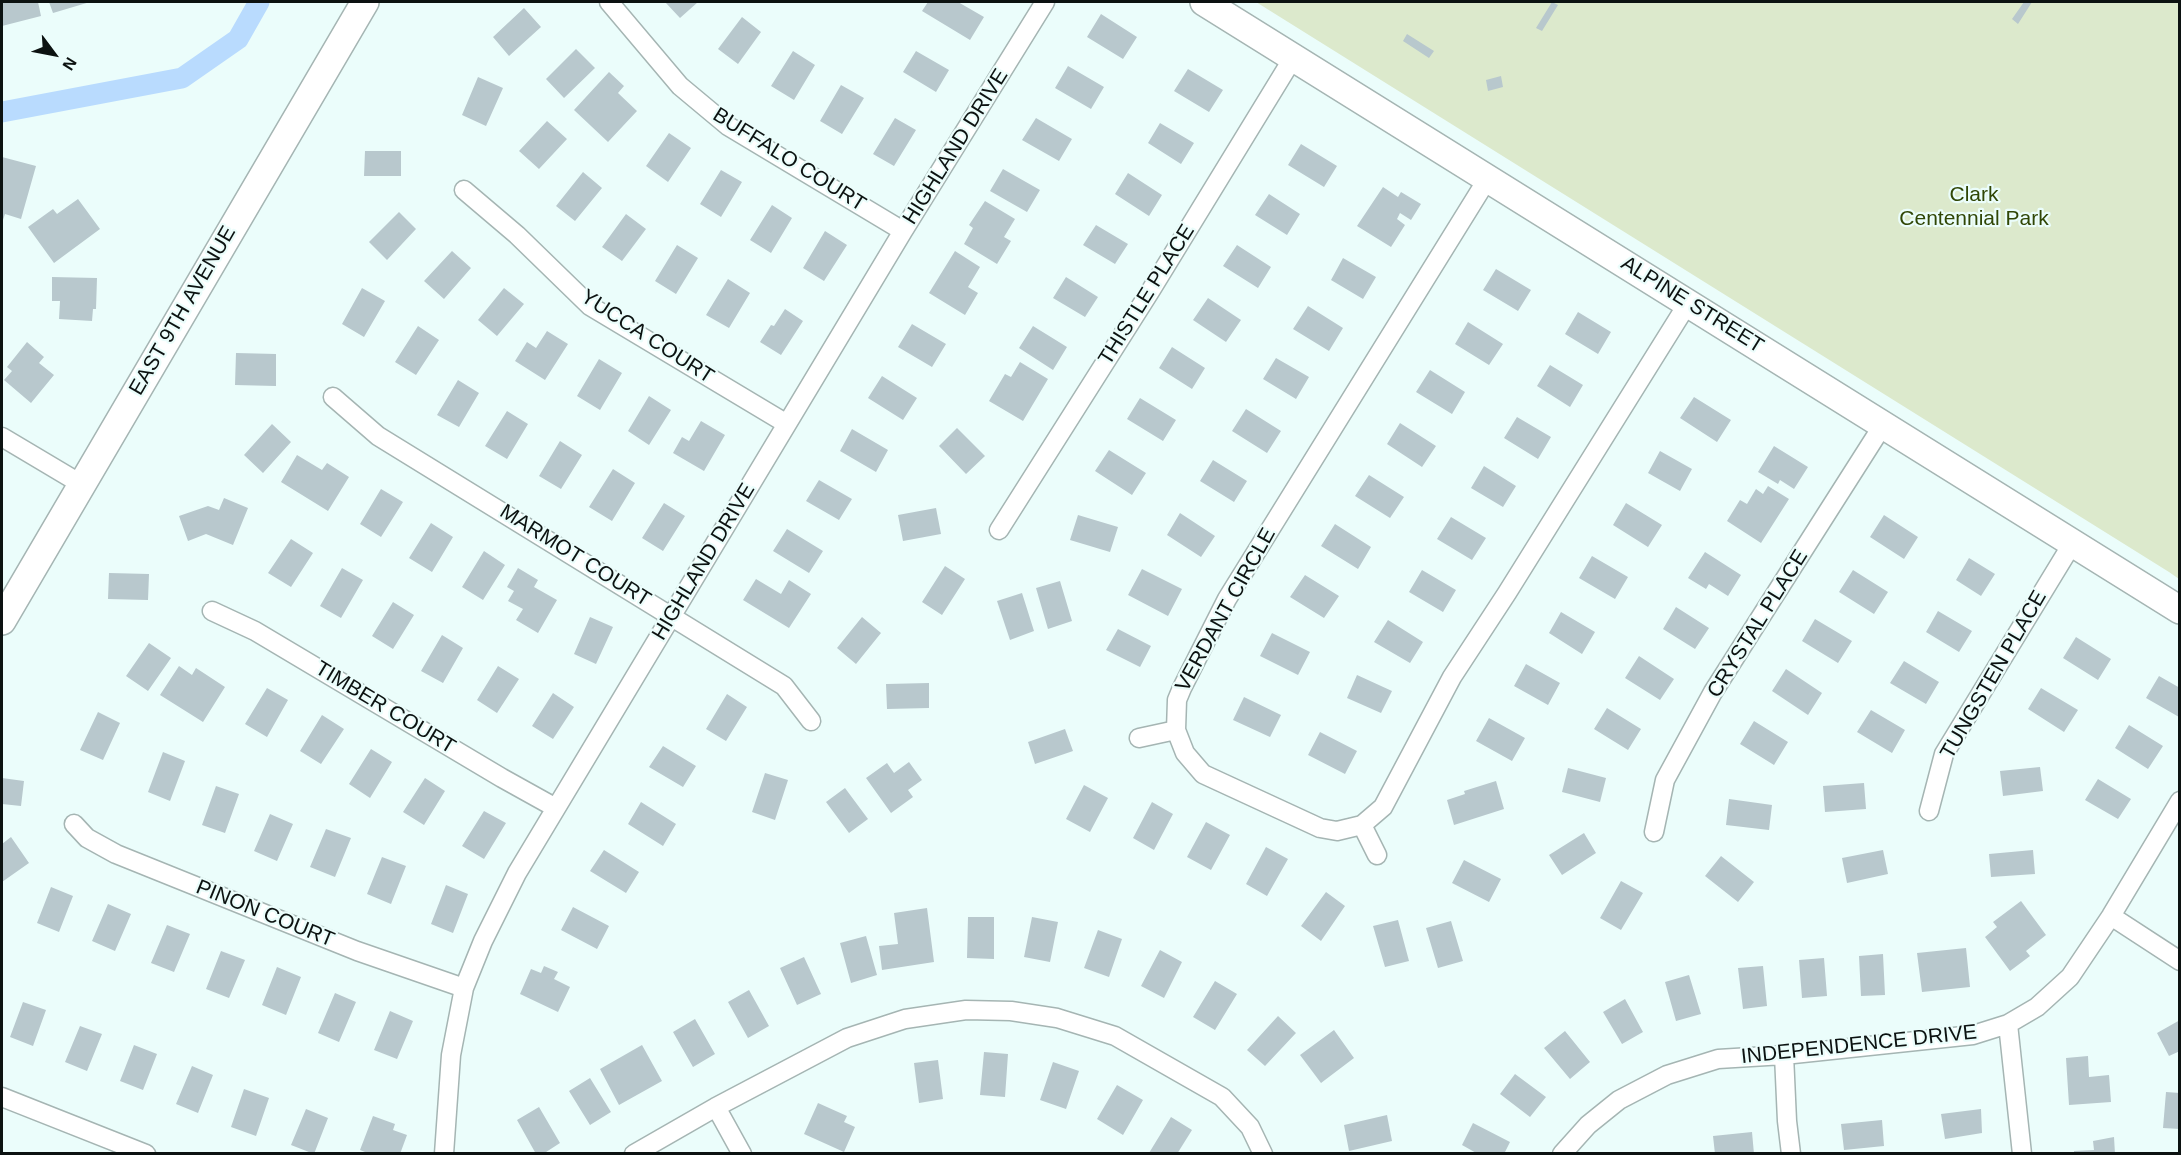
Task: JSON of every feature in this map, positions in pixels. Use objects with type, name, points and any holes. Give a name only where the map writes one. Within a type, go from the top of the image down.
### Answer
[{"type":"street","name":"EAST 9TH AVENUE","points":[[2,621],[365,2]]},
{"type":"street","name":"BUFFALO COURT","points":[[609,2],[680,86],[728,126],[903,231]]},
{"type":"street","name":"HIGHLAND DRIVE","points":[[444,1154],[451,1055],[464,988],[483,941],[517,873],[903,231],[1045,2]]},
{"type":"street","name":"ALPINE STREET","points":[[1204,2],[2180,610]]},
{"type":"street","name":"THISTLE PLACE","points":[[999,530],[1151,290],[1293,58]]},
{"type":"street","name":"VERDANT CIRCLE","points":[[1362,825],[1337,831],[1320,828],[1203,774],[1185,753],[1176,730],[1177,700],[1227,599],[1488,178]]},
{"type":"street","name":"YUCCA COURT","points":[[464,190],[517,235],[590,306],[787,424]]},
{"type":"street","points":[[1377,855],[1362,825],[1383,807],[1452,677],[1688,303]]},
{"type":"street","name":"MARMOT COURT","points":[[333,397],[378,436],[784,686],[811,721]]},
{"type":"street","name":"CRYSTAL PLACE","points":[[1654,832],[1665,780],[1702,712],[1883,425]]},
{"type":"street","points":[[2,437],[81,484]]},
{"type":"street","name":"TUNGSTEN PLACE","points":[[1929,811],[1944,754],[2072,544]]},
{"type":"street","name":"TIMBER COURT","points":[[212,611],[255,631],[556,808]]},
{"type":"street","points":[[1139,738],[1176,730]]},
{"type":"street","name":"INDEPENDENCE DRIVE","points":[[1562,1154],[1588,1125],[1619,1100],[1667,1075],[1718,1059],[1784,1055],[1973,1035],[2008,1024],[2037,1007],[2070,977],[2111,916],[2180,801]]},
{"type":"street","name":"PINON COURT","points":[[74,824],[87,838],[116,854],[357,951],[464,988]]},
{"type":"street","points":[[2111,916],[2180,961]]},
{"type":"street","points":[[634,1154],[716,1107],[848,1038],[905,1018],[966,1010],[1011,1011],[1057,1018],[1115,1036],[1222,1097],[1250,1127],[1263,1154]]},
{"type":"street","points":[[2008,1024],[2022,1154]]},
{"type":"street","points":[[1784,1055],[1791,1154]]},
{"type":"street","points":[[2,1097],[146,1154]]},
{"type":"street","points":[[716,1107],[742,1154]]},
{"type":"green space","name":"Clark Centennial Park","points":[[1256,2],[2179,2],[2179,579],[2169,572]]},
{"type":"building","points":[[2,2],[38,2],[41,16],[2,26]]},
{"type":"building","points":[[49,2],[90,2],[53,13]]},
{"type":"building","points":[[665,2],[698,2],[680,18]]},
{"type":"building","points":[[928,2],[958,2],[984,17],[970,40],[922,11]]},
{"type":"building","points":[[1552,2],[1558,5],[1542,31],[1536,28]]},
{"type":"building","points":[[2024,2],[2032,2],[2018,24],[2012,19]]},
{"type":"building","points":[[524,8],[541,27],[509,56],[493,37]]},
{"type":"building","points":[[1101,14],[1137,37],[1123,59],[1087,37]]},
{"type":"building","points":[[742,17],[761,32],[738,64],[718,49]]},
{"type":"building","points":[[1407,34],[1434,51],[1429,58],[1403,41]]},
{"type":"building","points":[[576,49],[595,68],[564,98],[546,79]]},
{"type":"building","points":[[793,51],[815,65],[794,100],[771,86]]},
{"type":"building","points":[[916,51],[949,70],[936,92],[903,72]]},
{"type":"building","points":[[1068,66],[1104,87],[1091,109],[1055,88]]},
{"type":"building","points":[[1188,69],[1223,90],[1209,112],[1174,91]]},
{"type":"building","points":[[609,72],[624,86],[618,93],[637,111],[608,142],[574,110]]},
{"type":"building","points":[[1501,76],[1503,87],[1488,91],[1486,80]]},
{"type":"building","points":[[478,77],[503,88],[486,126],[462,115]]},
{"type":"building","points":[[841,85],[864,98],[842,134],[820,121]]},
{"type":"building","points":[[895,118],[916,130],[894,166],[873,154]]},
{"type":"building","points":[[1036,118],[1072,139],[1059,161],[1022,140]]},
{"type":"building","points":[[547,121],[567,139],[539,169],[519,151]]},
{"type":"building","points":[[1160,123],[1194,143],[1181,164],[1148,143]]},
{"type":"building","points":[[669,133],[691,148],[668,182],[646,166]]},
{"type":"building","points":[[1301,144],[1337,166],[1324,187],[1288,165]]},
{"type":"building","points":[[365,151],[401,151],[401,176],[364,176]]},
{"type":"building","points":[[2,157],[36,166],[21,219],[5,214],[2,223]]},
{"type":"building","points":[[1003,169],[1040,190],[1027,212],[990,191]]},
{"type":"building","points":[[721,170],[742,182],[721,217],[700,204]]},
{"type":"building","points":[[583,172],[602,188],[575,221],[556,206]]},
{"type":"building","points":[[1128,173],[1162,195],[1149,216],[1115,194]]},
{"type":"building","points":[[1383,187],[1398,197],[1401,192],[1421,204],[1411,220],[1400,213],[1397,219],[1405,225],[1391,247],[1357,226]]},
{"type":"building","points":[[1269,194],[1300,214],[1287,235],[1255,215]]},
{"type":"building","points":[[78,199],[100,229],[54,263],[28,227],[53,209],[57,214]]},
{"type":"building","points":[[985,201],[1015,219],[1004,237],[1011,241],[997,264],[964,244],[973,228],[969,225]]},
{"type":"building","points":[[772,205],[792,218],[771,253],[750,240]]},
{"type":"building","points":[[399,212],[416,229],[387,260],[369,242]]},
{"type":"building","points":[[626,214],[646,229],[622,261],[602,247]]},
{"type":"building","points":[[1096,225],[1128,244],[1115,264],[1083,245]]},
{"type":"building","points":[[825,231],[847,245],[824,281],[803,268]]},
{"type":"building","points":[[677,245],[698,258],[676,294],[655,281]]},
{"type":"building","points":[[1237,245],[1271,267],[1258,288],[1223,266]]},
{"type":"building","points":[[452,251],[471,268],[444,299],[424,281]]},
{"type":"building","points":[[955,251],[980,267],[968,287],[978,293],[965,315],[929,293]]},
{"type":"building","points":[[1343,258],[1376,277],[1363,299],[1331,280]]},
{"type":"building","points":[[1496,269],[1531,290],[1518,311],[1483,290]]},
{"type":"building","points":[[52,277],[97,278],[96,309],[93,309],[92,321],[59,319],[60,301],[52,301]]},
{"type":"building","points":[[1066,277],[1098,297],[1085,317],[1053,298]]},
{"type":"building","points":[[728,279],[750,293],[729,328],[706,315]]},
{"type":"building","points":[[362,288],[385,301],[364,337],[342,324]]},
{"type":"building","points":[[504,288],[524,304],[497,336],[478,320]]},
{"type":"building","points":[[1208,298],[1241,320],[1226,342],[1193,320]]},
{"type":"building","points":[[1308,306],[1343,328],[1329,351],[1293,329]]},
{"type":"building","points":[[785,309],[803,321],[781,355],[760,342]]},
{"type":"building","points":[[1578,312],[1611,332],[1598,354],[1565,334]]},
{"type":"building","points":[[1468,322],[1503,344],[1489,365],[1455,344]]},
{"type":"building","points":[[912,324],[946,344],[932,367],[898,347]]},
{"type":"building","points":[[418,326],[439,340],[416,375],[395,362]]},
{"type":"building","points":[[1033,326],[1067,347],[1053,370],[1019,348]]},
{"type":"building","points":[[547,331],[568,344],[545,380],[515,361],[527,342],[536,348]]},
{"type":"building","points":[[27,342],[44,357],[39,363],[54,375],[31,403],[4,380],[12,371],[7,367]]},
{"type":"building","points":[[1172,347],[1205,368],[1192,389],[1159,368]]},
{"type":"building","points":[[236,353],[276,354],[276,386],[235,385]]},
{"type":"building","points":[[1276,358],[1309,377],[1296,399],[1263,379]]},
{"type":"building","points":[[599,359],[622,373],[600,410],[577,396]]},
{"type":"building","points":[[1020,362],[1048,379],[1023,421],[989,401],[1005,374],[1011,377]]},
{"type":"building","points":[[1550,365],[1583,385],[1570,407],[1537,386]]},
{"type":"building","points":[[1430,370],[1465,392],[1452,414],[1416,392]]},
{"type":"building","points":[[882,376],[917,398],[903,420],[868,398]]},
{"type":"building","points":[[458,380],[479,393],[459,427],[437,415]]},
{"type":"building","points":[[649,396],[671,410],[649,445],[628,431]]},
{"type":"building","points":[[1694,397],[1731,420],[1717,442],[1680,418]]},
{"type":"building","points":[[1140,398],[1176,420],[1163,441],[1127,419]]},
{"type":"building","points":[[1246,409],[1281,431],[1267,453],[1232,431]]},
{"type":"building","points":[[507,411],[528,424],[507,459],[485,446]]},
{"type":"building","points":[[1517,417],[1551,437],[1538,459],[1504,438]]},
{"type":"building","points":[[701,421],[725,435],[704,471],[673,453],[682,437],[689,441]]},
{"type":"building","points":[[1400,423],[1436,446],[1422,467],[1387,444]]},
{"type":"building","points":[[272,424],[291,442],[263,473],[244,455]]},
{"type":"building","points":[[957,428],[985,456],[966,474],[939,446]]},
{"type":"building","points":[[852,429],[888,450],[876,472],[840,451]]},
{"type":"building","points":[[560,441],[582,455],[561,489],[539,476]]},
{"type":"building","points":[[1774,446],[1808,467],[1794,489],[1780,480],[1778,484],[1758,472]]},
{"type":"building","points":[[1109,450],[1146,473],[1132,495],[1095,471]]},
{"type":"building","points":[[1660,451],[1692,469],[1680,491],[1648,473]]},
{"type":"building","points":[[297,455],[322,470],[327,463],[349,477],[328,511],[281,482]]},
{"type":"building","points":[[1213,460],[1247,481],[1234,502],[1200,481]]},
{"type":"building","points":[[1484,466],[1516,486],[1503,507],[1471,488]]},
{"type":"building","points":[[613,469],[635,483],[612,521],[589,507]]},
{"type":"building","points":[[1369,475],[1404,497],[1390,518],[1355,496]]},
{"type":"building","points":[[819,480],[852,499],[839,520],[806,501]]},
{"type":"building","points":[[1768,486],[1789,499],[1761,543],[1727,521],[1740,500],[1747,504],[1756,489],[1763,494]]},
{"type":"building","points":[[381,489],[403,502],[381,537],[360,524]]},
{"type":"building","points":[[224,498],[248,508],[233,545],[206,534],[188,541],[179,516],[208,506],[219,510]]},
{"type":"building","points":[[664,503],[685,516],[663,551],[642,538]]},
{"type":"building","points":[[1626,503],[1662,525],[1648,547],[1613,525]]},
{"type":"building","points":[[936,508],[941,534],[903,541],[898,515]]},
{"type":"building","points":[[1180,513],[1215,536],[1201,557],[1167,535]]},
{"type":"building","points":[[1078,515],[1118,527],[1110,552],[1070,540]]},
{"type":"building","points":[[1884,515],[1918,537],[1904,559],[1870,537]]},
{"type":"building","points":[[1451,517],[1486,538],[1472,560],[1437,539]]},
{"type":"building","points":[[431,523],[453,537],[432,572],[409,558]]},
{"type":"building","points":[[1335,524],[1371,547],[1358,569],[1321,546]]},
{"type":"building","points":[[787,529],[823,551],[809,573],[773,551]]},
{"type":"building","points":[[291,539],[313,553],[291,587],[268,573]]},
{"type":"building","points":[[484,551],[505,565],[483,600],[462,587]]},
{"type":"building","points":[[1705,552],[1741,575],[1728,596],[1709,584],[1706,589],[1688,578]]},
{"type":"building","points":[[1592,556],[1628,577],[1615,599],[1579,578]]},
{"type":"building","points":[[1969,558],[1995,574],[1981,596],[1956,580]]},
{"type":"building","points":[[945,566],[965,579],[942,615],[922,602]]},
{"type":"building","points":[[342,568],[363,580],[341,618],[320,606]]},
{"type":"building","points":[[518,568],[538,580],[534,587],[557,600],[538,633],[516,620],[523,609],[508,601],[514,591],[507,587]]},
{"type":"building","points":[[1142,569],[1182,589],[1168,616],[1128,595]]},
{"type":"building","points":[[1422,570],[1456,590],[1443,612],[1409,592]]},
{"type":"building","points":[[1853,570],[1888,592],[1874,614],[1839,592]]},
{"type":"building","points":[[109,573],[149,574],[148,600],[108,599]]},
{"type":"building","points":[[1305,575],[1339,596],[1324,618],[1290,597]]},
{"type":"building","points":[[756,579],[781,594],[789,580],[811,594],[789,628],[743,600]]},
{"type":"building","points":[[1060,581],[1072,621],[1048,629],[1036,588]]},
{"type":"building","points":[[1022,593],[1034,631],[1010,640],[997,601]]},
{"type":"building","points":[[393,602],[414,615],[393,649],[372,636]]},
{"type":"building","points":[[1676,607],[1709,628],[1695,649],[1663,629]]},
{"type":"building","points":[[1938,611],[1972,631],[1959,652],[1926,632]]},
{"type":"building","points":[[1561,612],[1595,632],[1582,654],[1549,633]]},
{"type":"building","points":[[590,617],[613,627],[596,664],[574,654]]},
{"type":"building","points":[[862,617],[881,633],[856,664],[837,648]]},
{"type":"building","points":[[1815,619],[1852,641],[1838,663],[1802,641]]},
{"type":"building","points":[[1388,620],[1423,642],[1410,663],[1374,642]]},
{"type":"building","points":[[1118,629],[1151,646],[1140,667],[1106,650]]},
{"type":"building","points":[[1272,633],[1310,652],[1298,675],[1260,656]]},
{"type":"building","points":[[442,635],[463,648],[443,683],[421,671]]},
{"type":"building","points":[[2076,637],[2111,659],[2098,680],[2063,658]]},
{"type":"building","points":[[149,643],[171,658],[148,691],[126,676]]},
{"type":"building","points":[[1639,656],[1674,679],[1660,700],[1625,678]]},
{"type":"building","points":[[1904,661],[1939,682],[1926,704],[1890,683]]},
{"type":"building","points":[[1526,664],[1560,683],[1548,705],[1514,686]]},
{"type":"building","points":[[179,666],[192,675],[196,668],[225,687],[203,722],[160,695]]},
{"type":"building","points":[[498,666],[519,679],[497,713],[477,700]]},
{"type":"building","points":[[1786,669],[1822,693],[1808,715],[1772,691]]},
{"type":"building","points":[[1357,675],[1392,691],[1381,713],[1347,698]]},
{"type":"building","points":[[2159,676],[2180,688],[2179,717],[2146,698]]},
{"type":"building","points":[[929,683],[929,708],[887,709],[886,684]]},
{"type":"building","points":[[267,688],[288,700],[267,737],[245,724]]},
{"type":"building","points":[[2041,688],[2078,710],[2064,732],[2028,709]]},
{"type":"building","points":[[553,693],[574,707],[553,739],[532,726]]},
{"type":"building","points":[[727,694],[747,707],[726,741],[706,729]]},
{"type":"building","points":[[1244,697],[1281,715],[1270,737],[1233,720]]},
{"type":"building","points":[[1607,708],[1641,729],[1628,750],[1594,729]]},
{"type":"building","points":[[1871,710],[1905,730],[1892,753],[1857,732]]},
{"type":"building","points":[[98,712],[120,723],[103,760],[80,750]]},
{"type":"building","points":[[322,715],[344,729],[321,764],[300,751]]},
{"type":"building","points":[[1489,718],[1525,738],[1512,761],[1476,741]]},
{"type":"building","points":[[1754,721],[1788,742],[1774,765],[1740,744]]},
{"type":"building","points":[[2129,725],[2163,746],[2148,769],[2115,748]]},
{"type":"building","points":[[1065,729],[1073,751],[1035,764],[1028,742]]},
{"type":"building","points":[[1320,732],[1357,751],[1345,774],[1308,755]]},
{"type":"building","points":[[663,746],[696,766],[683,787],[649,767]]},
{"type":"building","points":[[371,749],[392,762],[370,798],[349,784]]},
{"type":"building","points":[[163,752],[185,761],[170,801],[148,792]]},
{"type":"building","points":[[909,762],[922,780],[908,790],[913,797],[891,813],[866,778],[887,763],[894,773]]},
{"type":"building","points":[[2040,767],[2043,791],[2003,796],[2000,771]]},
{"type":"building","points":[[1568,768],[1606,778],[1600,802],[1562,792]]},
{"type":"building","points":[[765,773],[788,780],[775,820],[752,812]]},
{"type":"building","points":[[2,778],[24,781],[21,806],[2,804]]},
{"type":"building","points":[[425,778],[445,791],[424,825],[403,812]]},
{"type":"building","points":[[2098,779],[2131,799],[2118,819],[2085,800]]},
{"type":"building","points":[[1496,781],[1504,809],[1454,825],[1447,800],[1465,794],[1464,791]]},
{"type":"building","points":[[1864,783],[1866,809],[1825,812],[1823,786]]},
{"type":"building","points":[[1084,785],[1108,798],[1090,832],[1066,819]]},
{"type":"building","points":[[216,786],[239,794],[225,833],[202,825]]},
{"type":"building","points":[[845,788],[868,819],[849,833],[826,802]]},
{"type":"building","points":[[1729,799],[1772,805],[1769,830],[1726,825]]},
{"type":"building","points":[[641,802],[676,824],[663,846],[628,824]]},
{"type":"building","points":[[1152,802],[1173,814],[1154,850],[1133,838]]},
{"type":"building","points":[[484,811],[506,823],[484,859],[462,846]]},
{"type":"building","points":[[270,814],[293,824],[277,861],[254,851]]},
{"type":"building","points":[[1206,822],[1230,835],[1211,870],[1187,857]]},
{"type":"building","points":[[326,829],[351,838],[335,877],[310,867]]},
{"type":"building","points":[[1584,833],[1596,853],[1562,875],[1549,855]]},
{"type":"building","points":[[11,837],[29,863],[2,882],[2,844]]},
{"type":"building","points":[[1266,847],[1288,859],[1267,896],[1246,884]]},
{"type":"building","points":[[604,850],[639,872],[626,893],[590,871]]},
{"type":"building","points":[[1883,850],[1888,874],[1847,883],[1842,858]]},
{"type":"building","points":[[2033,850],[2035,874],[1991,877],[1989,854]]},
{"type":"building","points":[[1721,856],[1754,882],[1738,902],[1705,876]]},
{"type":"building","points":[[382,857],[406,866],[391,904],[367,894]]},
{"type":"building","points":[[1464,860],[1501,879],[1489,902],[1452,883]]},
{"type":"building","points":[[1621,881],[1643,893],[1621,930],[1600,918]]},
{"type":"building","points":[[446,885],[468,894],[453,933],[431,924]]},
{"type":"building","points":[[51,887],[73,896],[59,932],[37,923]]},
{"type":"building","points":[[1326,892],[1345,906],[1321,941],[1301,926]]},
{"type":"building","points":[[2021,901],[2046,935],[2026,951],[2030,956],[2010,971],[1985,937],[1997,927],[1993,922]]},
{"type":"building","points":[[108,904],[131,914],[115,951],[92,941]]},
{"type":"building","points":[[573,907],[609,926],[597,949],[561,930]]},
{"type":"building","points":[[927,908],[934,962],[882,970],[879,946],[898,944],[894,913]]},
{"type":"building","points":[[968,917],[994,917],[994,959],[967,958]]},
{"type":"building","points":[[1032,917],[1058,922],[1050,962],[1024,957]]},
{"type":"building","points":[[1398,920],[1409,961],[1385,967],[1373,926]]},
{"type":"building","points":[[1451,921],[1463,961],[1438,968],[1426,928]]},
{"type":"building","points":[[167,925],[190,934],[174,972],[151,963]]},
{"type":"building","points":[[1098,930],[1122,939],[1109,977],[1084,968]]},
{"type":"building","points":[[866,936],[877,975],[851,983],[840,943]]},
{"type":"building","points":[[1966,948],[1970,987],[1922,992],[1917,953]]},
{"type":"building","points":[[1160,950],[1182,962],[1164,998],[1141,986]]},
{"type":"building","points":[[221,951],[245,960],[229,998],[206,989]]},
{"type":"building","points":[[1883,954],[1885,995],[1861,996],[1859,956]]},
{"type":"building","points":[[804,957],[821,994],[797,1005],[780,968]]},
{"type":"building","points":[[1824,958],[1827,996],[1802,998],[1799,960]]},
{"type":"building","points":[[544,966],[558,972],[554,979],[570,987],[558,1012],[520,994],[531,969],[541,973]]},
{"type":"building","points":[[1763,966],[1767,1006],[1743,1009],[1738,968]]},
{"type":"building","points":[[277,967],[301,977],[286,1015],[262,1005]]},
{"type":"building","points":[[1689,975],[1701,1014],[1676,1021],[1665,982]]},
{"type":"building","points":[[1215,981],[1237,994],[1215,1030],[1193,1017]]},
{"type":"building","points":[[749,990],[769,1026],[748,1038],[728,1002]]},
{"type":"building","points":[[335,993],[356,1002],[339,1042],[318,1033]]},
{"type":"building","points":[[1625,999],[1643,1032],[1622,1044],[1603,1012]]},
{"type":"building","points":[[23,1002],[46,1010],[33,1046],[10,1037]]},
{"type":"building","points":[[390,1011],[413,1021],[397,1059],[374,1050]]},
{"type":"building","points":[[1278,1016],[1296,1033],[1265,1066],[1247,1050]]},
{"type":"building","points":[[695,1019],[715,1054],[693,1067],[673,1032]]},
{"type":"building","points":[[2180,1020],[2180,1051],[2169,1056],[2157,1033]]},
{"type":"building","points":[[80,1026],[102,1034],[87,1071],[65,1062]]},
{"type":"building","points":[[1334,1030],[1354,1058],[1321,1083],[1300,1055]]},
{"type":"building","points":[[1565,1031],[1590,1062],[1570,1079],[1544,1048]]},
{"type":"building","points":[[134,1045],[157,1054],[143,1090],[120,1081]]},
{"type":"building","points":[[642,1045],[662,1081],[619,1105],[600,1069]]},
{"type":"building","points":[[984,1052],[1008,1054],[1005,1097],[980,1095]]},
{"type":"building","points":[[2088,1056],[2089,1077],[2109,1075],[2111,1102],[2069,1105],[2066,1058]]},
{"type":"building","points":[[938,1060],[943,1099],[919,1103],[914,1063]]},
{"type":"building","points":[[1053,1062],[1079,1071],[1066,1109],[1040,1100]]},
{"type":"building","points":[[192,1066],[213,1075],[198,1113],[176,1104]]},
{"type":"building","points":[[1515,1074],[1546,1097],[1530,1117],[1500,1094]]},
{"type":"building","points":[[590,1078],[611,1112],[590,1125],[569,1091]]},
{"type":"building","points":[[1117,1085],[1143,1100],[1123,1135],[1097,1119]]},
{"type":"building","points":[[244,1089],[269,1098],[256,1136],[231,1127]]},
{"type":"building","points":[[2166,1092],[2180,1093],[2180,1129],[2163,1128]]},
{"type":"building","points":[[818,1103],[847,1116],[844,1122],[855,1127],[844,1152],[804,1134]]},
{"type":"building","points":[[539,1107],[560,1143],[543,1154],[536,1154],[517,1120]]},
{"type":"building","points":[[306,1109],[328,1118],[314,1154],[291,1145]]},
{"type":"building","points":[[1981,1109],[1982,1133],[1945,1139],[1941,1114]]},
{"type":"building","points":[[1387,1115],[1392,1141],[1349,1151],[1344,1125]]},
{"type":"building","points":[[373,1116],[395,1124],[393,1130],[407,1135],[400,1154],[370,1154],[360,1150]]},
{"type":"building","points":[[1171,1117],[1192,1130],[1177,1154],[1149,1153]]},
{"type":"building","points":[[1882,1120],[1884,1146],[1844,1150],[1841,1124]]},
{"type":"building","points":[[1473,1123],[1510,1142],[1504,1154],[1478,1154],[1462,1145]]},
{"type":"building","points":[[1752,1132],[1754,1154],[1715,1154],[1713,1136]]},
{"type":"building","points":[[2114,1137],[2115,1154],[2074,1154],[2074,1151],[2094,1150],[2093,1141]]},
{"type":"waterway","points":[[2,112],[182,78],[238,39],[259,2]]}]
